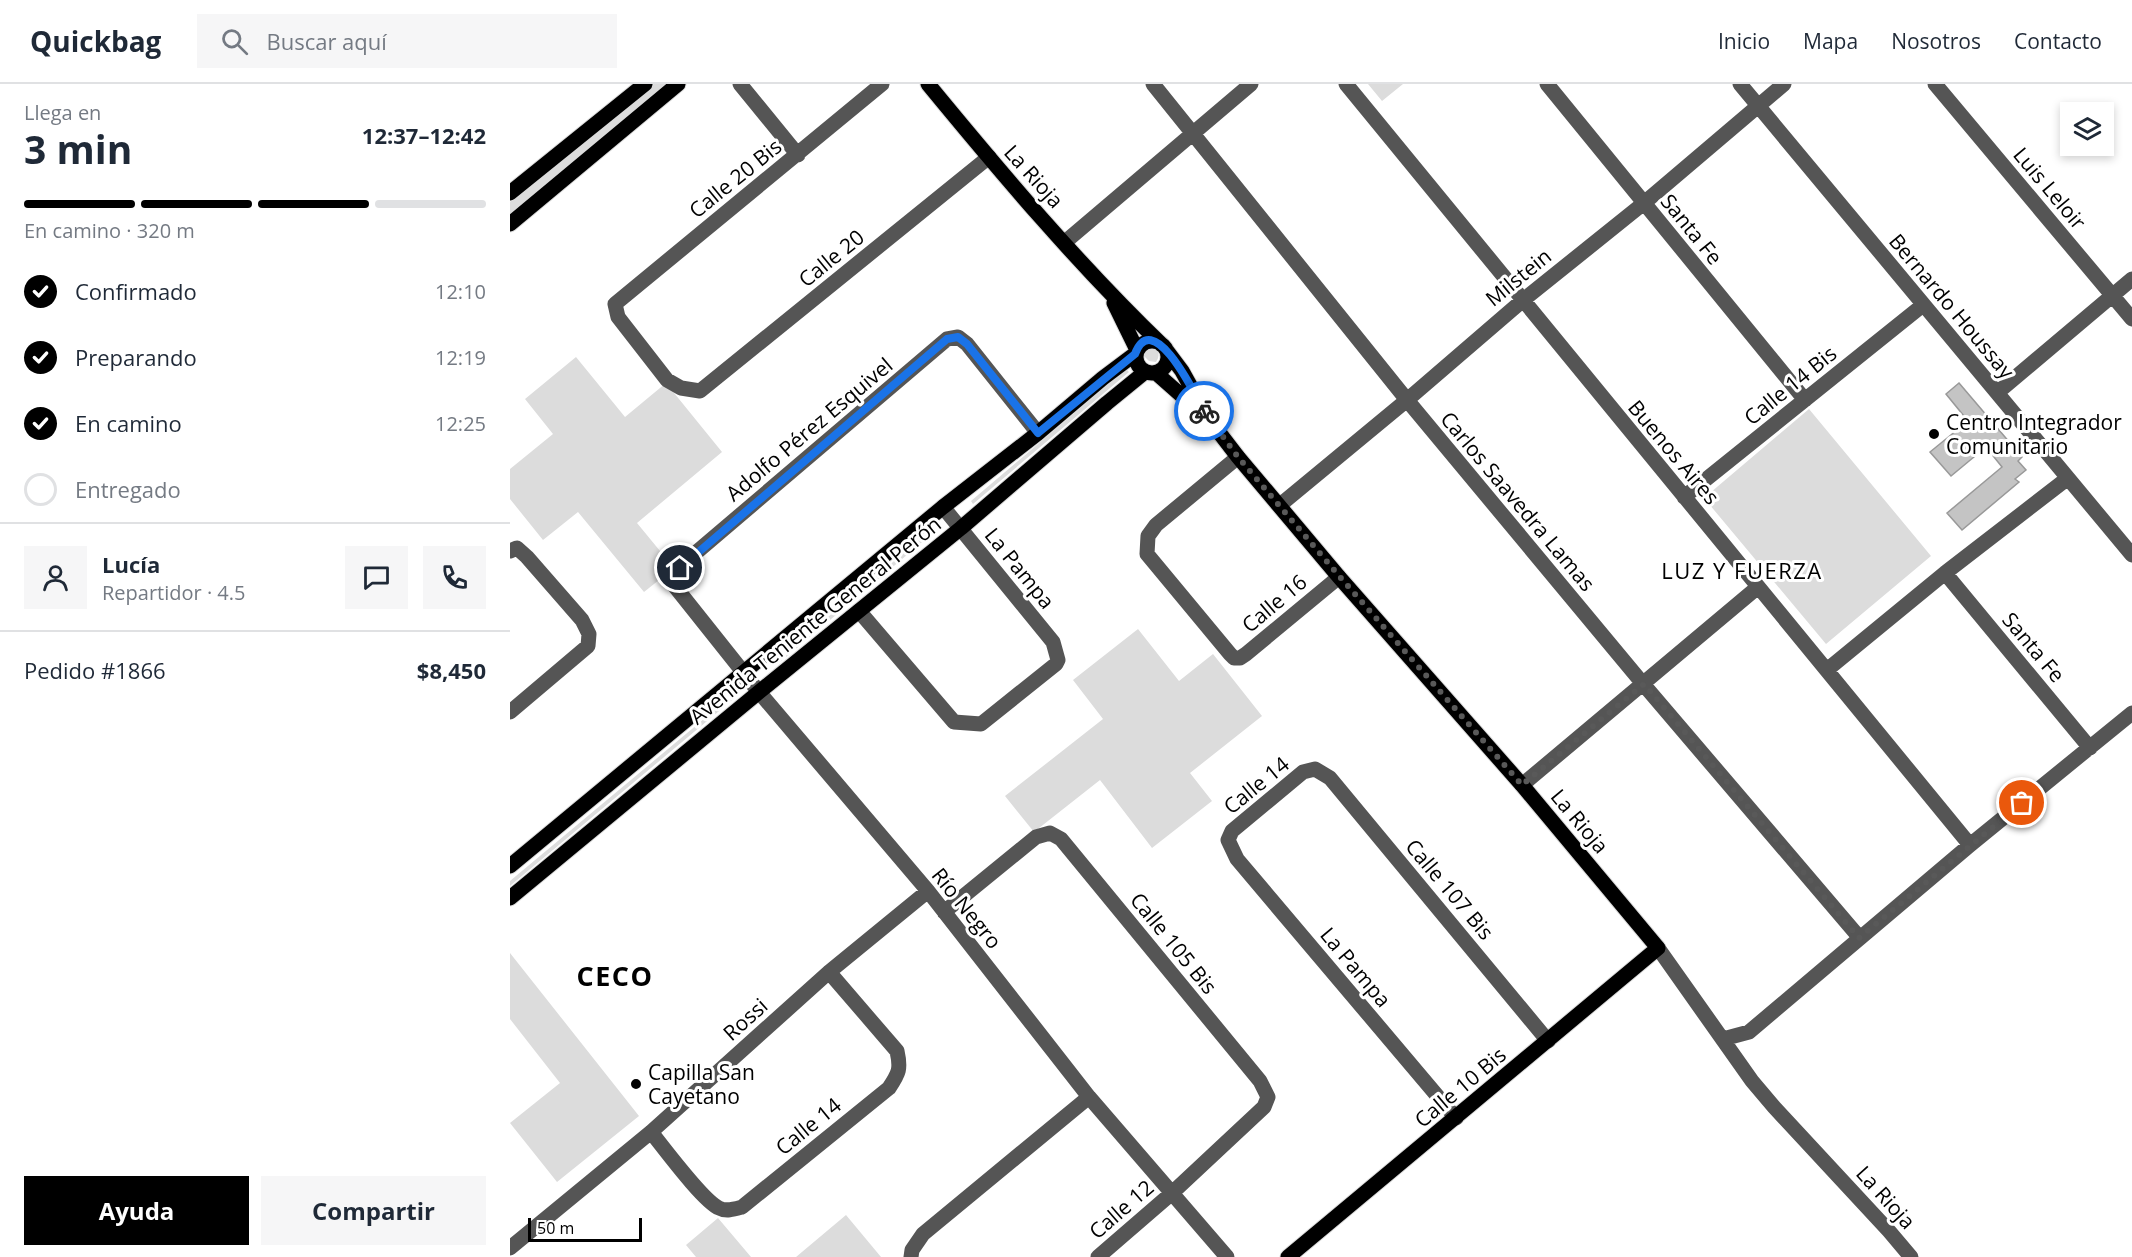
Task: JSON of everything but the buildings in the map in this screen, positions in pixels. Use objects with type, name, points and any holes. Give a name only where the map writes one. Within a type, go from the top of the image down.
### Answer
[{"type":"main road","points":[[510,193],[645,84]]},
{"type":"main road","points":[[510,224],[678,84]]},
{"type":"main road","name":"La Rioja","points":[[928,84],[989,158],[1111,295],[1165,348],[1182,371],[1208,418],[1238,457],[1522,785],[1658,948]]},
{"type":"main road","name":"La Rioja","points":[[1111,295],[1136,352]]},
{"type":"main road","points":[[1153,341],[1165,348],[1167,362],[1161,371],[1151,373],[1137,365],[1136,352],[1143,343],[1153,341]]},
{"type":"main road","name":"Avenida Teniente General Perón","points":[[510,866],[943,507],[1136,352]]},
{"type":"main road","name":"La Rioja","points":[[1151,373],[1208,418]]},
{"type":"main road","name":"Avenida Teniente General Perón","points":[[510,898],[961,528],[1107,403],[1151,373]]},
{"type":"main road","name":"Calle 10 Bis","points":[[1288,1257],[1658,948]]},
{"type":"street","points":[[740,84],[798,155]]},
{"type":"street","name":"Calle 20 Bis","points":[[700,392],[681,388],[667,380],[618,317],[615,304],[882,84]]},
{"type":"street","name":"Carlos Saavedra Lamas","points":[[1153,84],[1407,400],[1859,938]]},
{"type":"street","points":[[1065,242],[1251,84]]},
{"type":"street","name":"Buenos Aires","points":[[1346,84],[1970,845]]},
{"type":"street","name":"Santa Fe","points":[[1547,84],[1806,400]]},
{"type":"street","name":"Bernardo Houssay","points":[[1740,84],[2132,555]]},
{"type":"street","name":"Milstein","points":[[1280,505],[1784,84]]},
{"type":"street","name":"Luis Leloir","points":[[1935,84],[2132,319]]},
{"type":"street","name":"Calle 20","points":[[700,392],[989,158]]},
{"type":"street","points":[[1998,392],[2132,279]]},
{"type":"street","name":"Calle 14 Bis","points":[[1684,497],[1923,305]]},
{"type":"street","name":"Adolfo Pérez Esquivel","points":[[690,558],[947,339],[958,337],[967,344],[1038,433]]},
{"type":"street","name":"Calle 16","points":[[1238,457],[1156,525],[1148,536],[1147,554],[1234,658],[1240,658],[1246,654],[1340,577]]},
{"type":"street","points":[[1828,669],[1945,573],[2068,478]]},
{"type":"street","name":"La Pampa","points":[[860,611],[954,722],[981,724],[1056,664],[1058,660],[1053,642],[943,507]]},
{"type":"street","points":[[510,711],[588,646],[589,634],[582,620],[514,549]]},
{"type":"street","name":"Santa Fe","points":[[1945,573],[2090,748]]},
{"type":"street","name":"Río Negro","points":[[674,584],[759,692],[928,891],[1089,1097],[1227,1257]]},
{"type":"street","points":[[1522,785],[1758,586]]},
{"type":"street","points":[[1723,1039],[1749,1032],[1970,845],[2132,713]]},
{"type":"street","name":"Calle 14","points":[[1228,840],[1232,831],[1303,772],[1315,769]]},
{"type":"street","name":"Calle 107 Bis","points":[[1315,769],[1330,778],[1548,1041]]},
{"type":"street","name":"Calle 105 Bis","points":[[944,912],[1036,837],[1050,833],[1061,838],[1260,1081],[1268,1097]]},
{"type":"street","name":"La Pampa","points":[[1228,840],[1237,859],[1456,1118]]},
{"type":"street","name":"Rossi","points":[[510,1248],[651,1132],[829,972],[928,891]]},
{"type":"street","name":"La Rioja","points":[[1658,948],[1752,1081],[1911,1257]]},
{"type":"street","name":"Calle 14","points":[[651,1132],[705,1196],[720,1209],[733,1210],[742,1207],[889,1088],[900,1066],[897,1051],[829,972]]},
{"type":"street","points":[[911,1253],[923,1234],[1089,1097]]},
{"type":"street","name":"Calle 12","points":[[1098,1257],[1172,1193],[1264,1107],[1268,1097]]},
{"type":"shaded area","points":[[654,84],[670,84],[510,216],[510,202]]},
{"type":"shaded area","points":[[1368,84],[1403,84],[1382,101]]},
{"type":"shaded area","points":[[1149,345],[1153,345],[1159,355],[1156,362],[1149,361],[1144,356],[1144,350]]},
{"type":"shaded area","points":[[576,357],[625,417],[666,383],[722,452],[637,523],[674,568],[644,592],[578,512],[543,540],[510,499],[510,469],[553,434],[525,399]]},
{"type":"shaded area","points":[[1126,369],[1129,372],[973,504],[971,501]]},
{"type":"shaded area","points":[[1809,409],[1931,556],[1826,644],[1704,498]]},
{"type":"shaded area","points":[[932,529],[934,532],[778,664],[776,661]]},
{"type":"shaded area","points":[[1138,629],[1179,681],[1213,654],[1262,716],[1190,773],[1212,801],[1152,848],[1100,780],[1034,832],[1005,796],[1103,719],[1073,680]]},
{"type":"shaded area","points":[[735,693],[737,696],[510,886],[510,881]]},
{"type":"shaded area","points":[[510,953],[639,1116],[557,1182],[510,1123],[560,1083],[510,1019]]},
{"type":"shaded area","points":[[846,1215],[881,1257],[796,1257]]},
{"type":"shaded area","points":[[718,1218],[751,1257],[696,1257],[686,1245]]},
{"type":"way so far","points":[[1204,411],[1238,457],[1340,577],[1522,785],[1644,684],[1859,938],[2022,803]]},
{"type":"place","name":"Centro Integrador Comunitario","points":[[1934,434]]},
{"type":"place","name":"Capilla San Cayetano","points":[[636,1084]]},
{"type":"district","name":"LUZ Y FUERZA","points":[[1742,570]]},
{"type":"district","name":"CECO","points":[[615,975]]},
{"type":"route","points":[[680,568],[947,339],[958,337],[967,344],[1038,433],[1148,341],[1158,342],[1165,348],[1182,371],[1204,411]]}]
